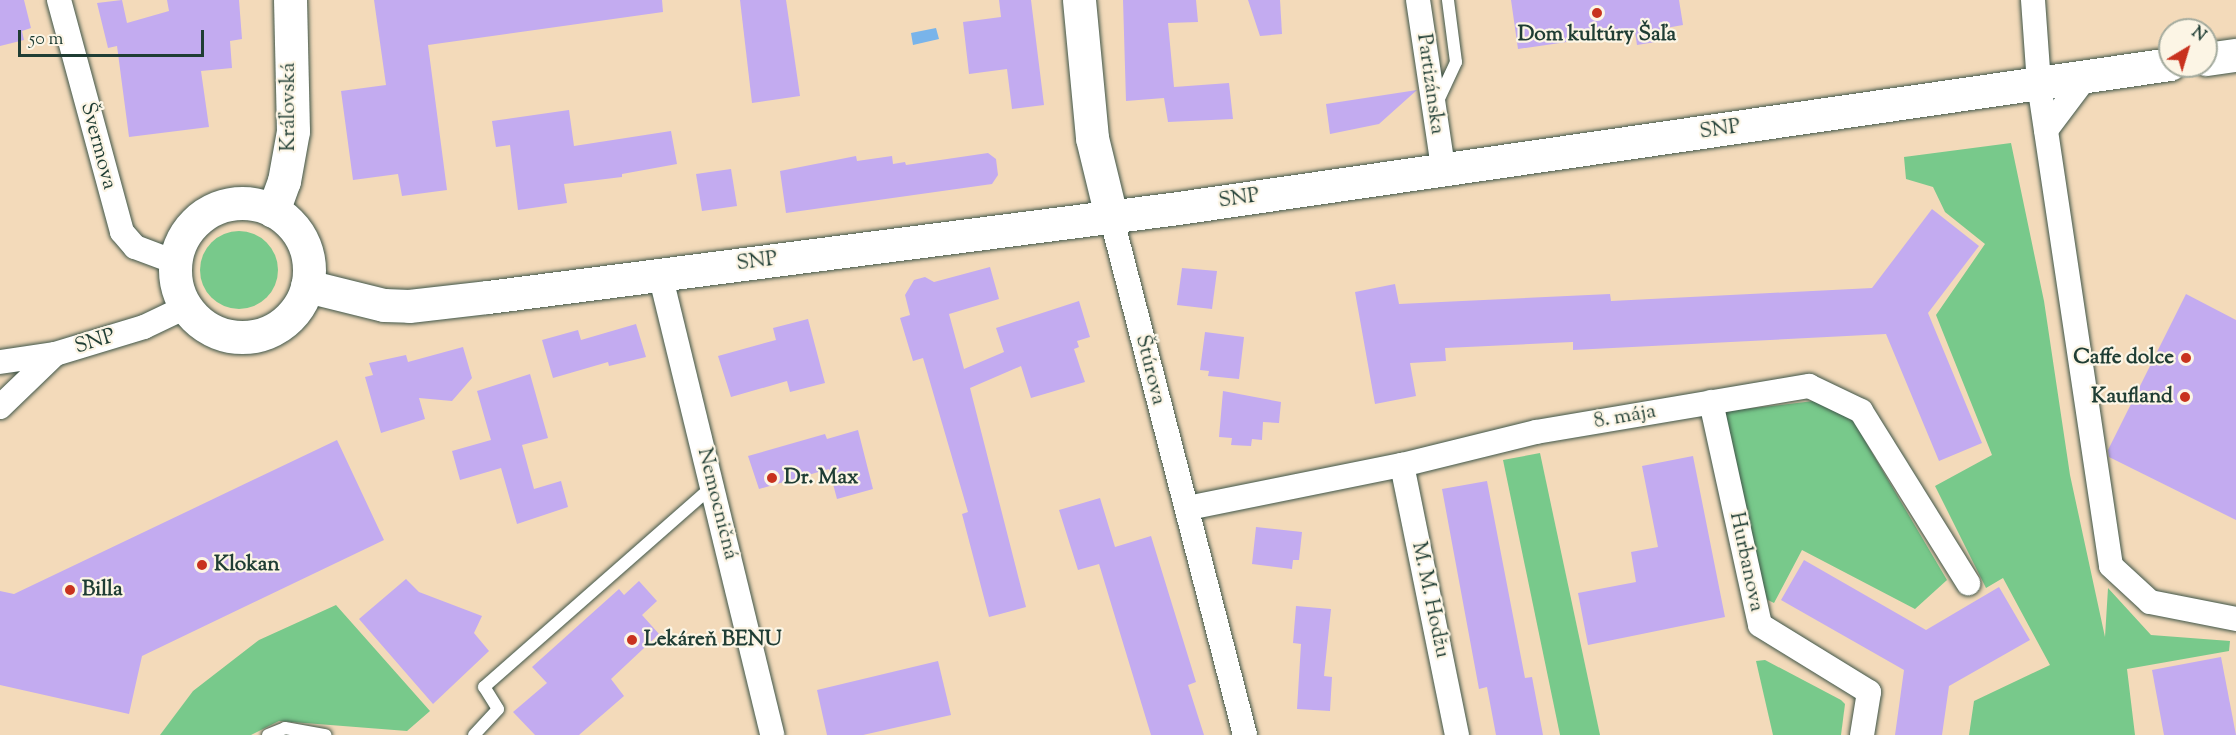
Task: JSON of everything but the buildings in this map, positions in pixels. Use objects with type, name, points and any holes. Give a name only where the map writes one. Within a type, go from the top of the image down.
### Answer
[{"type":"main road","name":"Kráľovská","points":[[273,211],[284,181],[293,131],[290,0]]},
{"type":"main road","name":"Štúrova","points":[[1079,0],[1092,138],[1111,216]]},
{"type":"main road","points":[[2218,57],[2236,55]]},
{"type":"main road","name":"SNP","points":[[307,286],[358,301],[409,306],[1111,216],[2158,66]]},
{"type":"main road","points":[[242,203],[273,211],[290,224],[303,242],[309,271],[307,286],[293,313],[282,324],[253,336],[238,337],[208,328],[186,307],[178,293],[175,262],[186,232],[210,211],[242,203]]},
{"type":"street","name":"Švermova","points":[[59,0],[122,232],[135,247],[175,262]]},
{"type":"street","name":"Partizánska","points":[[1418,0],[1443,168]]},
{"type":"street","points":[[2033,0],[2039,84],[2111,566],[2150,602],[2236,619]]},
{"type":"street","points":[[2046,130],[2086,77]]},
{"type":"street","name":"Štúrova","points":[[1111,216],[1245,735]]},
{"type":"street","name":"Nemocničná","points":[[660,274],[772,735]]},
{"type":"street","name":"SNP","points":[[0,362],[55,354],[144,327],[186,307]]},
{"type":"street","points":[[0,407],[55,354]]},
{"type":"street","name":"8. mája","points":[[1188,508],[1402,465],[1536,432],[1809,386],[1861,411],[1968,583]]},
{"type":"street","name":"Hurbanova","points":[[1711,402],[1760,625],[1869,692],[1862,735]]},
{"type":"street","name":"M. M. Hodžu","points":[[1402,465],[1457,735]]},
{"type":"lane","points":[[1434,110],[1456,62],[1448,0]]},
{"type":"lane","points":[[474,735],[498,709],[484,687],[713,486]]},
{"type":"lane","points":[[268,735],[285,728],[325,735]]},
{"type":"green space","points":[[2011,143],[2044,301],[2070,475],[2105,637],[2108,588],[2151,635],[2230,641],[2229,651],[2127,669],[2135,735],[1969,735],[1974,701],[2050,665],[2003,578],[1986,588],[1935,486],[1992,455],[1936,315],[1985,244],[1945,212],[1933,187],[1906,179],[1904,157]]},
{"type":"green space","points":[[239,231],[254,234],[267,242],[275,255],[278,270],[275,285],[267,298],[254,306],[239,309],[224,306],[211,298],[203,285],[200,270],[203,255],[211,242],[224,234]]},
{"type":"green space","points":[[1822,400],[1851,417],[1947,580],[1915,609],[1802,550],[1774,603],[1762,597],[1719,412]]},
{"type":"green space","points":[[1540,453],[1600,735],[1560,735],[1503,460]]},
{"type":"green space","points":[[336,605],[430,711],[407,731],[279,721],[251,735],[160,735],[193,691],[259,640]]},
{"type":"green space","points":[[1765,660],[1841,700],[1845,704],[1841,735],[1773,735],[1756,661]]},
{"type":"water","points":[[936,28],[939,39],[913,45],[911,33]]},
{"type":"place","name":"Dom kultúry Šaľa","points":[[1597,13]]},
{"type":"place","name":"Caffe dolce","points":[[2186,358]]},
{"type":"place","name":"Kaufland","points":[[2185,397]]},
{"type":"place","name":"Dr. Max","points":[[772,478]]},
{"type":"place","name":"Klokan","points":[[202,565]]},
{"type":"place","name":"Billa","points":[[70,590]]},
{"type":"place","name":"Lekáreň BENU","points":[[632,640]]}]
